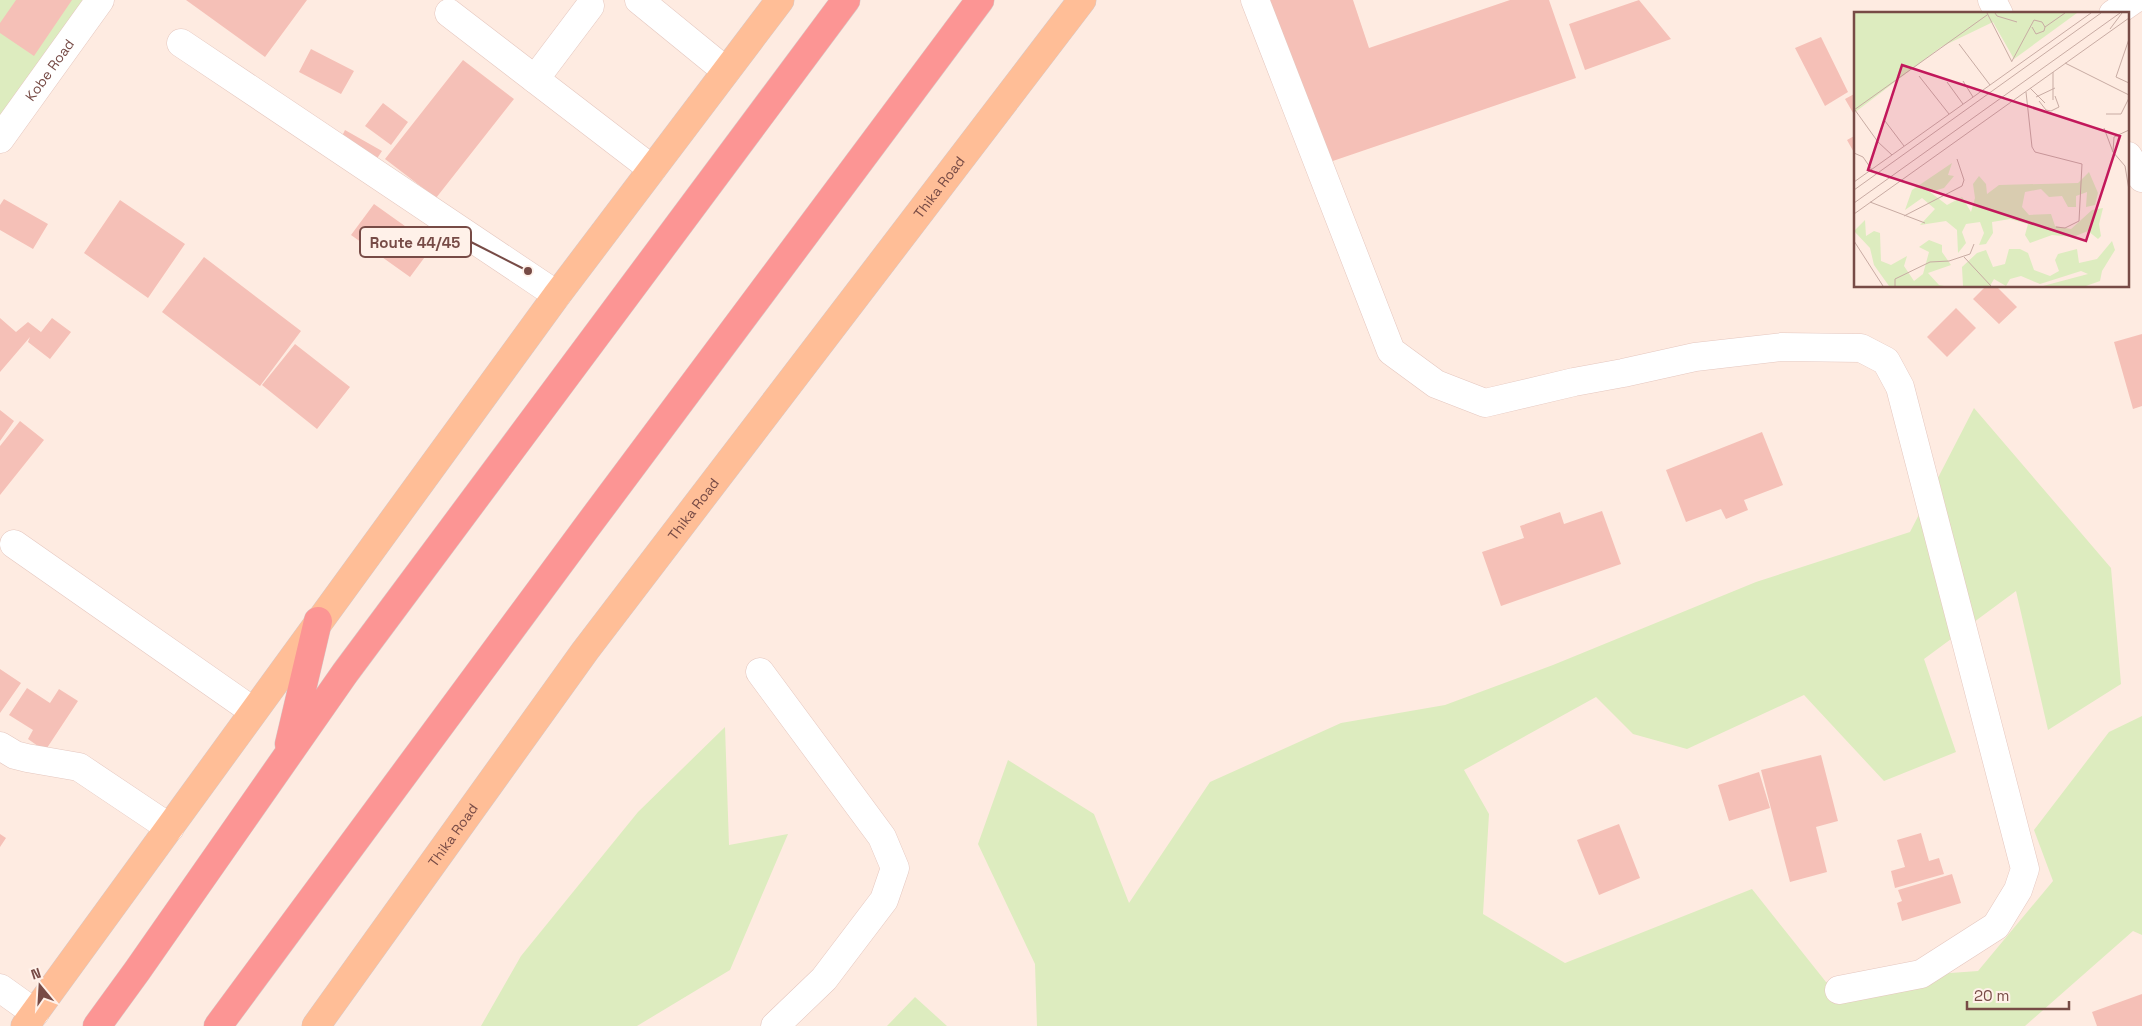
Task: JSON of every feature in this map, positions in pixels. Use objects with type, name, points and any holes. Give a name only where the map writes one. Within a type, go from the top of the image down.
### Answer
[{"type":"highway","points":[[97,1026],[138,971],[351,665],[846,0]]},
{"type":"highway","points":[[218,1026],[580,536],[980,0]]},
{"type":"highway","points":[[285,760],[318,621]]},
{"type":"main road","points":[[30,1020],[318,621],[557,295],[780,0]]},
{"type":"main road","name":"Thika Road","points":[[316,1026],[585,651],[1082,0]]},
{"type":"street","name":"Kobe Road","points":[[0,140],[100,0]]},
{"type":"street","points":[[639,0],[726,71]]},
{"type":"street","points":[[1255,0],[1391,351],[1436,384],[1485,403],[1695,357],[1782,347],[1861,348],[1886,361],[1900,387],[2025,869],[2018,890],[1996,926],[1921,974],[1839,990]]},
{"type":"street","points":[[1992,0],[1998,12]]},
{"type":"street","points":[[2117,12],[2133,0]]},
{"type":"street","points":[[535,79],[590,6]]},
{"type":"street","points":[[449,13],[652,169]]},
{"type":"street","points":[[181,43],[557,295]]},
{"type":"street","points":[[2130,159],[2142,178]]},
{"type":"street","points":[[14,544],[253,711]]},
{"type":"street","points":[[760,672],[882,836],[895,868],[884,900],[824,979],[775,1026]]},
{"type":"street","points":[[0,746],[15,755],[79,767],[170,828]]},
{"type":"street","points":[[0,988],[30,1020]]},
{"type":"green space","points":[[0,0],[106,0],[0,153]]},
{"type":"green space","points":[[1974,408],[2111,568],[2121,684],[2048,730],[2016,591],[1924,659],[1956,752],[1884,781],[1804,695],[1687,749],[1633,734],[1596,697],[1464,770],[1489,814],[1483,914],[1565,963],[1752,889],[1826,982],[1978,971],[2053,881],[2034,830],[2109,732],[2142,716],[2142,935],[2133,931],[2025,1026],[1037,1026],[1035,964],[978,844],[1008,760],[1094,814],[1129,903],[1210,782],[1341,723],[1445,705],[1553,665],[1756,582],[1910,532]]},
{"type":"green space","points":[[725,727],[729,845],[788,834],[730,970],[637,1026],[481,1026],[521,956],[638,812]]},
{"type":"green space","points":[[915,997],[947,1026],[887,1026]]},
{"type":"building","points":[[16,0],[72,0],[34,56],[0,33],[0,23]]},
{"type":"building","points":[[186,0],[307,0],[265,57]]},
{"type":"building","points":[[1270,0],[1353,0],[1369,48],[1510,0],[1549,0],[1576,78],[1327,163]]},
{"type":"building","points":[[1639,0],[1671,39],[1585,70],[1569,24]]},
{"type":"building","points":[[1821,37],[1848,92],[1825,106],[1795,48]]},
{"type":"building","points":[[311,49],[354,71],[341,94],[299,72]]},
{"type":"building","points":[[463,60],[514,99],[436,198],[385,159]]},
{"type":"building","points":[[1854,94],[1854,115],[1845,99]]},
{"type":"building","points":[[383,103],[408,122],[391,145],[365,126]]},
{"type":"building","points":[[345,130],[382,151],[376,160],[340,140]]},
{"type":"building","points":[[1854,136],[1854,152],[1847,140]]},
{"type":"building","points":[[4,199],[48,224],[33,249],[0,230],[0,205]]},
{"type":"building","points":[[120,200],[185,244],[148,298],[84,253]]},
{"type":"building","points":[[374,204],[433,246],[410,277],[351,235]]},
{"type":"building","points":[[204,257],[301,331],[260,386],[162,312]]},
{"type":"building","points":[[1984,288],[1998,288],[2017,307],[1999,324],[1973,299]]},
{"type":"building","points":[[1956,308],[1976,328],[1947,357],[1927,337]]},
{"type":"building","points":[[0,318],[16,332],[28,322],[41,332],[52,318],[71,332],[50,359],[28,342],[30,337],[0,372]]},
{"type":"building","points":[[2142,334],[2142,406],[2133,409],[2114,342]]},
{"type":"building","points":[[295,344],[350,387],[317,429],[262,385]]},
{"type":"building","points":[[0,410],[14,421],[0,441]]},
{"type":"building","points":[[20,421],[44,440],[0,495],[0,446]]},
{"type":"building","points":[[1762,432],[1783,485],[1744,500],[1748,510],[1726,519],[1721,509],[1686,522],[1666,470]]},
{"type":"building","points":[[1602,511],[1621,564],[1501,606],[1482,552],[1524,538],[1520,526],[1560,512],[1564,524]]},
{"type":"building","points":[[0,669],[21,683],[0,713]]},
{"type":"building","points":[[27,688],[50,703],[59,689],[78,701],[45,751],[28,739],[33,730],[9,715]]},
{"type":"building","points":[[1821,755],[1838,821],[1816,827],[1827,872],[1790,882],[1761,770]]},
{"type":"building","points":[[1759,772],[1770,808],[1729,821],[1718,785]]},
{"type":"building","points":[[1619,824],[1640,878],[1599,895],[1577,840]]},
{"type":"building","points":[[1921,833],[1929,861],[1939,858],[1944,874],[1895,888],[1891,871],[1905,867],[1897,840]]},
{"type":"building","points":[[0,834],[6,838],[0,847]]},
{"type":"building","points":[[1952,874],[1961,903],[1902,921],[1897,903],[1902,901],[1898,890]]},
{"type":"building","points":[[2142,994],[2142,1026],[2097,1026],[2092,1012]]},
{"type":"place","name":"Route 44/45","points":[[528,271]]}]
